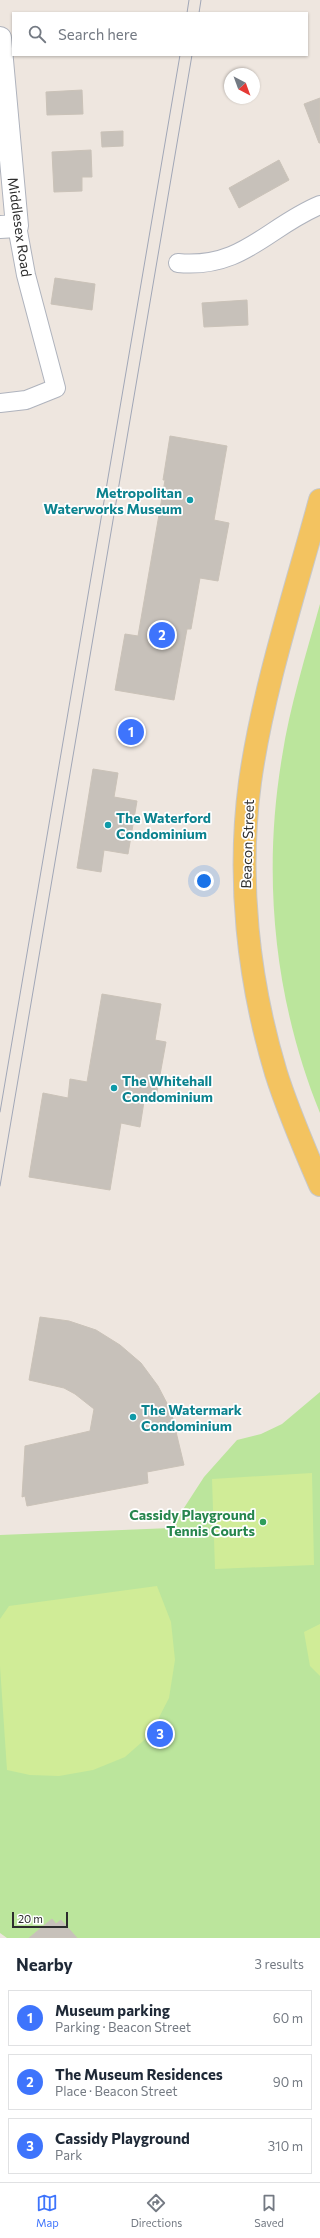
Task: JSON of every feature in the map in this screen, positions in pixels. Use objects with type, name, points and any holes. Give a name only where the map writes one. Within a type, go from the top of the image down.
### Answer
[{"type":"main road","name":"Beacon Street","points":[[320,500],[261,718],[246,818],[244,883],[253,973],[266,1039],[289,1110],[320,1185]]},
{"type":"street","name":"Middlesex Road","points":[[0,38],[9,226],[25,269],[56,388],[26,400],[0,403]]},
{"type":"street","points":[[178,263],[198,265],[231,257],[262,241],[294,218],[320,205]]},
{"type":"green space","points":[[320,604],[320,1113],[304,1070],[282,982],[276,937],[273,892],[273,847],[276,802],[285,738]]},
{"type":"green space","points":[[320,1392],[320,1938],[7,1938],[0,1933],[0,1535],[171,1528],[204,1477],[237,1440],[261,1434],[282,1424]]},
{"type":"green space","name":"Cassidy Playground Tennis Courts","points":[[312,1473],[314,1565],[215,1569],[212,1479]]},
{"type":"green space","points":[[157,1586],[171,1622],[175,1660],[169,1698],[150,1735],[125,1757],[93,1770],[59,1776],[30,1775],[7,1770],[0,1666],[0,1619],[9,1606]]},
{"type":"green space","points":[[320,1624],[320,1676],[310,1666],[304,1632]]},
{"type":"building","points":[[82,90],[83,114],[47,115],[46,92]]},
{"type":"building","points":[[320,98],[320,143],[319,143],[304,104]]},
{"type":"building","points":[[123,131],[123,146],[102,147],[101,132]]},
{"type":"building","points":[[91,150],[92,177],[82,177],[82,191],[54,192],[52,152]]},
{"type":"building","points":[[279,160],[289,180],[239,208],[229,188]]},
{"type":"building","points":[[55,278],[95,284],[92,310],[51,304]]},
{"type":"building","points":[[247,300],[248,325],[204,327],[202,303]]},
{"type":"building","points":[[170,436],[227,446],[214,520],[229,523],[218,581],[200,578],[191,629],[187,629],[174,700],[115,690],[125,634],[138,636],[165,480],[163,480]]},
{"type":"building","name":"The Waterford Condominium","points":[[93,769],[118,773],[114,797],[137,801],[128,854],[104,850],[101,872],[77,868]]},
{"type":"building","name":"The Whitehall Condominium","points":[[102,994],[161,1004],[155,1040],[166,1042],[156,1097],[145,1095],[140,1127],[121,1123],[110,1190],[29,1177],[43,1093],[68,1098],[70,1079],[87,1082]]},
{"type":"building","name":"The Watermark Condominium","points":[[40,1317],[69,1321],[96,1330],[120,1345],[141,1363],[158,1386],[171,1411],[184,1465],[147,1472],[148,1483],[27,1506],[25,1496],[22,1497],[25,1446],[90,1431],[94,1409],[75,1394],[64,1388],[29,1380]]},
{"type":"building","points":[[52,1919],[56,1924],[61,1920],[77,1938],[29,1938]]},
{"type":"tram line","points":[[187,12],[189,0]]},
{"type":"tram line","points":[[199,12],[201,0]]},
{"type":"tram line","points":[[0,1112],[180,56]]},
{"type":"tram line","points":[[0,1186],[192,56]]},
{"type":"place","name":"Metropolitan Waterworks Museum","points":[[190,500]]},
{"type":"place","name":"The Museum Residences","points":[[162,635]]},
{"type":"place","name":"Museum parking","points":[[131,732]]},
{"type":"place","name":"The Waterford Condominium","points":[[108,825]]},
{"type":"place","name":"The Whitehall Condominium","points":[[114,1088]]},
{"type":"place","name":"The Watermark Condominium","points":[[133,1417]]},
{"type":"place","name":"Cassidy Playground Tennis Courts","points":[[263,1522]]},
{"type":"place","name":"Cassidy Playground","points":[[160,1734]]}]
